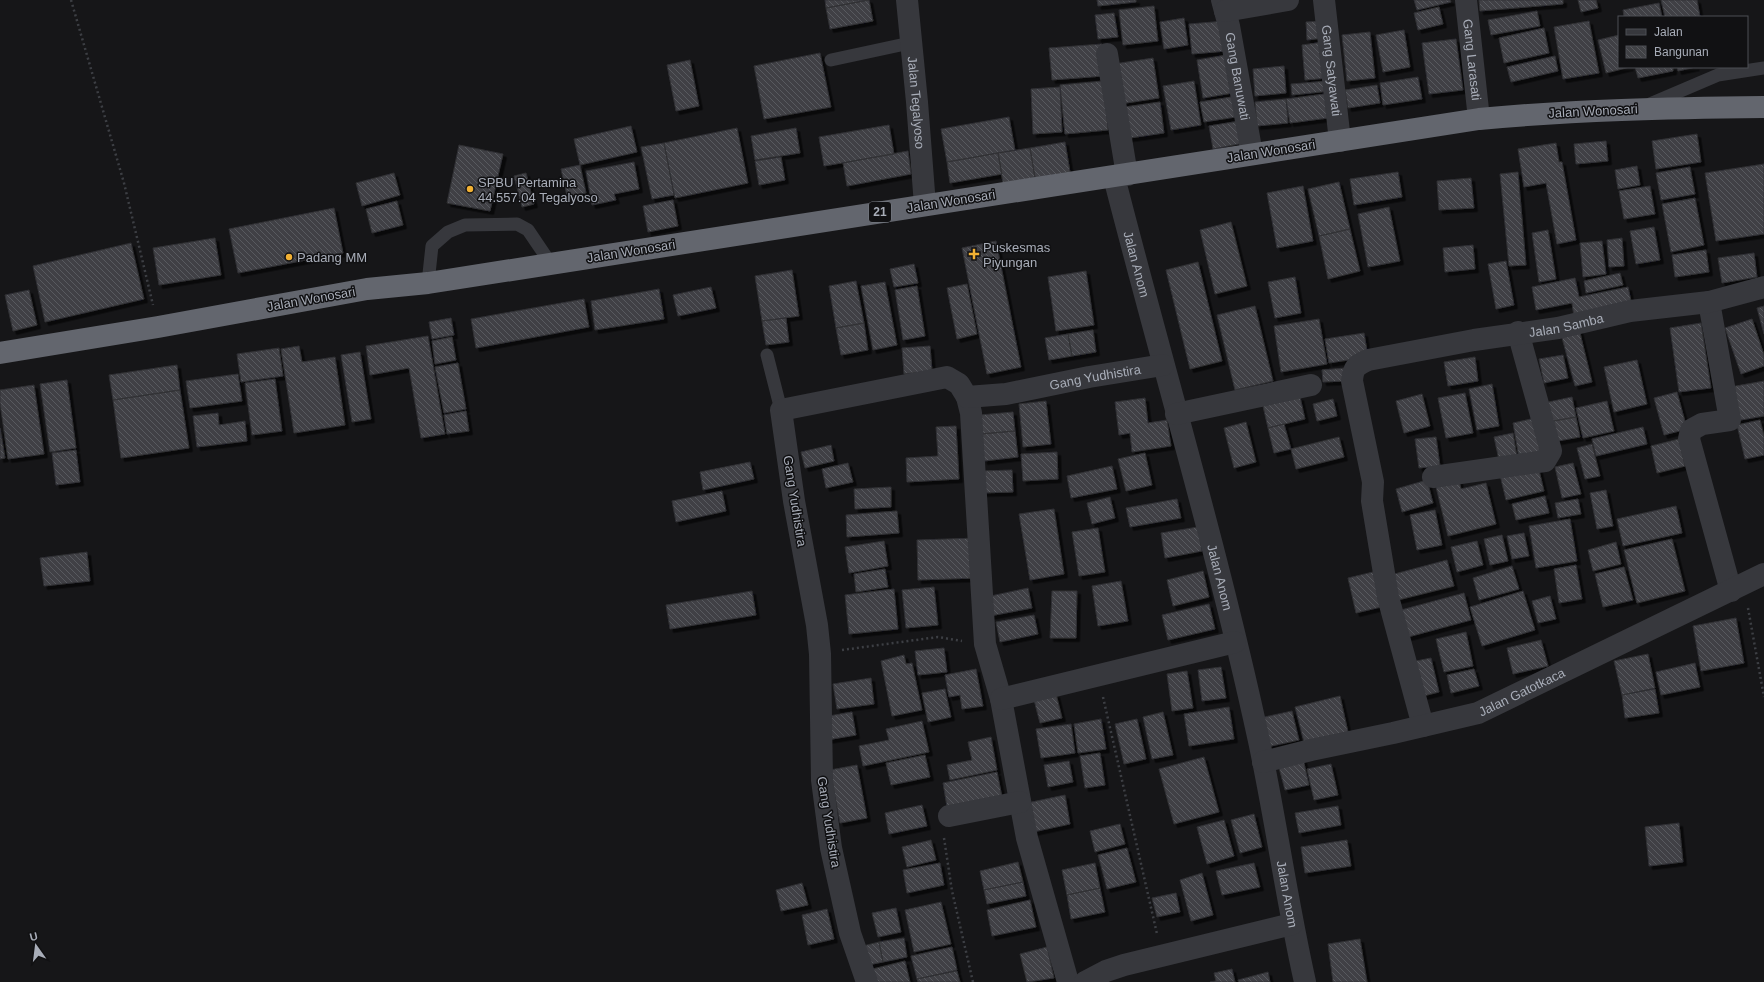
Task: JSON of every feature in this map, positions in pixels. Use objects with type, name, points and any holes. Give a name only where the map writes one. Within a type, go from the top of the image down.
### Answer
[{"type":"highway","name":"Jalan Wonosari","points":[[0,353],[158,327],[367,289],[428,283],[1479,119],[1541,113],[1639,109],[1764,107]]},
{"type":"street","name":"Jalan Tegalyoso","points":[[907,0],[925,205]]},
{"type":"street","points":[[1223,5],[1288,0]]},
{"type":"street","name":"Gang Satyawati","points":[[1324,0],[1340,141]]},
{"type":"street","name":"Gang Larasati","points":[[1466,0],[1479,119]]},
{"type":"street","name":"Gang Banuwati","points":[[1223,5],[1229,26],[1252,154]]},
{"type":"street","name":"Jalan Anom","points":[[1107,54],[1120,176],[1163,365],[1204,514],[1263,762],[1292,924],[1305,982]]},
{"type":"street","name":"Jalan Samba","points":[[1423,726],[1388,597],[1372,501],[1372,482],[1352,381],[1354,368],[1358,364],[1368,360],[1518,332],[1558,328],[1630,311],[1709,302],[1764,287]]},
{"type":"street","points":[[1709,302],[1730,420],[1702,424],[1692,430],[1689,439],[1737,588]]},
{"type":"street","points":[[1433,477],[1545,461],[1549,457],[1551,451],[1518,332]]},
{"type":"street","name":"Gang Yudhistira","points":[[967,397],[1006,394],[1089,377],[1163,365]]},
{"type":"street","points":[[780,410],[947,377],[959,384],[967,397],[971,413],[985,644],[1001,699],[1027,838],[1068,982]]},
{"type":"street","points":[[1176,414],[1311,385]]},
{"type":"street","name":"Gang Yudhistira","points":[[780,410],[794,501],[817,625],[820,654],[822,780],[831,848],[850,933],[867,982]]},
{"type":"street","name":"Jalan Gatotkaca","points":[[1263,762],[1478,713],[1635,635],[1764,574]]},
{"type":"street","points":[[1001,699],[1235,642]]},
{"type":"street","points":[[949,816],[1020,802]]},
{"type":"street","points":[[1085,982],[1106,971],[1126,973],[1162,956],[1292,924]]},
{"type":"lane","points":[[831,60],[910,43]]},
{"type":"lane","points":[[1639,109],[1718,75],[1764,68]]},
{"type":"lane","points":[[428,283],[432,246],[448,232],[465,225],[517,224],[528,230],[551,264]]},
{"type":"lane","points":[[767,355],[780,410]]},
{"type":"path","points":[[71,0],[124,184],[158,327]]},
{"type":"path","points":[[1737,588],[1764,697]]},
{"type":"path","points":[[820,654],[938,637],[985,644]]},
{"type":"path","points":[[1098,676],[1162,956]]},
{"type":"path","points":[[949,816],[943,823],[943,830],[952,891],[973,982]]},
{"type":"building","points":[[825,0],[869,0],[826,8]]},
{"type":"building","points":[[869,0],[873,21],[830,29],[826,8]]},
{"type":"building","points":[[1097,0],[1136,0],[1136,2],[1098,6]]},
{"type":"building","points":[[1414,0],[1450,0],[1451,2],[1417,10]]},
{"type":"building","points":[[1479,0],[1563,0],[1563,4],[1480,11]]},
{"type":"building","points":[[1578,0],[1596,0],[1598,8],[1581,12]]},
{"type":"building","points":[[1661,0],[1697,0],[1700,16],[1665,16]]},
{"type":"building","points":[[1659,3],[1662,16],[1624,16],[1623,10]]},
{"type":"building","points":[[1154,6],[1158,41],[1123,45],[1119,10]]},
{"type":"building","points":[[1439,7],[1443,24],[1418,30],[1414,13]]},
{"type":"building","points":[[1537,11],[1540,26],[1491,35],[1488,20]]},
{"type":"building","points":[[1114,13],[1118,37],[1098,39],[1095,15]]},
{"type":"building","points":[[1184,18],[1188,45],[1164,49],[1160,22]]},
{"type":"building","points":[[1225,21],[1227,51],[1192,54],[1189,24]]},
{"type":"building","points":[[1323,21],[1324,38],[1307,40],[1306,22]]},
{"type":"building","points":[[1589,21],[1599,73],[1563,79],[1554,27]]},
{"type":"building","points":[[1544,28],[1549,53],[1504,63],[1499,38]]},
{"type":"building","points":[[1404,30],[1410,67],[1383,72],[1376,35]]},
{"type":"building","points":[[1370,32],[1375,78],[1347,81],[1342,35]]},
{"type":"building","points":[[1618,35],[1618,68],[1626,68],[1606,73],[1598,40]]},
{"type":"building","points":[[1456,39],[1463,90],[1429,94],[1422,43]]},
{"type":"building","points":[[1324,42],[1328,78],[1305,80],[1302,45]]},
{"type":"building","points":[[1102,44],[1104,76],[1052,80],[1049,48]]},
{"type":"building","points":[[820,53],[831,107],[764,119],[754,66]]},
{"type":"building","points":[[1227,55],[1233,93],[1203,98],[1197,60]]},
{"type":"building","points":[[1555,56],[1558,71],[1511,82],[1507,67]]},
{"type":"building","points":[[1153,58],[1159,98],[1120,104],[1114,64]]},
{"type":"building","points":[[690,60],[699,106],[676,111],[667,65]]},
{"type":"building","points":[[1284,66],[1286,93],[1255,96],[1253,69]]},
{"type":"building","points":[[1635,68],[1673,68],[1673,71],[1638,78]]},
{"type":"building","points":[[1677,68],[1692,68],[1678,71]]},
{"type":"building","points":[[1418,77],[1422,99],[1383,105],[1380,83]]},
{"type":"building","points":[[1104,81],[1108,130],[1065,134],[1060,85]]},
{"type":"building","points":[[1194,81],[1201,125],[1171,130],[1163,86]]},
{"type":"building","points":[[1329,81],[1330,91],[1292,95],[1291,84]]},
{"type":"building","points":[[1377,85],[1380,103],[1348,108],[1345,90]]},
{"type":"building","points":[[1060,87],[1062,132],[1033,134],[1031,89]]},
{"type":"building","points":[[1325,94],[1328,118],[1290,123],[1286,99]]},
{"type":"building","points":[[1238,96],[1242,116],[1204,122],[1200,102]]},
{"type":"building","points":[[1286,99],[1288,123],[1257,126],[1255,102]]},
{"type":"building","points":[[1160,102],[1164,133],[1123,139],[1118,108]]},
{"type":"building","points":[[1009,117],[1015,150],[947,162],[941,129]]},
{"type":"building","points":[[1240,121],[1244,143],[1213,149],[1209,126]]},
{"type":"building","points":[[889,125],[894,154],[824,166],[819,137]]},
{"type":"building","points":[[631,126],[637,152],[580,165],[574,139]]},
{"type":"building","points":[[737,128],[748,183],[675,198],[664,143]]},
{"type":"building","points":[[796,128],[800,153],[755,160],[751,136]]},
{"type":"building","points":[[1697,134],[1701,162],[1656,169],[1652,141]]},
{"type":"building","points":[[1606,141],[1608,161],[1576,164],[1574,144]]},
{"type":"building","points":[[1065,142],[1070,172],[1035,178],[1030,148]]},
{"type":"building","points":[[664,143],[674,195],[652,199],[641,147]]},
{"type":"building","points":[[1556,143],[1559,162],[1562,162],[1576,240],[1557,244],[1546,183],[1524,187],[1518,149]]},
{"type":"building","points":[[459,145],[503,154],[490,211],[447,203]]},
{"type":"building","points":[[1030,148],[1035,178],[1003,183],[998,153]]},
{"type":"building","points":[[908,151],[911,174],[847,186],[843,163]]},
{"type":"building","points":[[998,153],[1002,174],[950,183],[947,162]]},
{"type":"building","points":[[781,157],[785,180],[759,185],[755,161]]},
{"type":"building","points":[[634,162],[639,189],[614,194],[616,200],[592,205],[586,171]]},
{"type":"building","points":[[1764,164],[1764,234],[1716,241],[1705,173]]},
{"type":"building","points":[[580,165],[586,193],[567,196],[561,169]]},
{"type":"building","points":[[1637,166],[1640,185],[1618,189],[1615,170]]},
{"type":"building","points":[[1690,167],[1695,194],[1661,200],[1656,173]]},
{"type":"building","points":[[1398,172],[1402,197],[1354,205],[1350,179]]},
{"type":"building","points":[[1518,172],[1526,265],[1509,266],[1500,174]]},
{"type":"building","points":[[394,173],[400,195],[362,206],[356,183]]},
{"type":"building","points":[[526,173],[534,204],[522,207],[514,176]]},
{"type":"building","points":[[1471,178],[1474,208],[1439,210],[1437,181]]},
{"type":"building","points":[[1339,182],[1350,229],[1319,236],[1308,189]]},
{"type":"building","points":[[1303,186],[1313,241],[1277,248],[1267,193]]},
{"type":"building","points":[[1650,186],[1655,214],[1624,219],[1619,191]]},
{"type":"building","points":[[1695,198],[1704,245],[1671,252],[1662,204]]},
{"type":"building","points":[[673,200],[678,226],[648,232],[643,206]]},
{"type":"building","points":[[397,201],[403,225],[372,233],[366,209]]},
{"type":"building","points":[[1389,207],[1400,261],[1368,267],[1358,214]]},
{"type":"building","points":[[334,208],[343,253],[238,273],[229,229]]},
{"type":"building","points":[[1231,222],[1247,286],[1215,294],[1200,230]]},
{"type":"building","points":[[1654,227],[1660,260],[1636,264],[1630,231]]},
{"type":"building","points":[[1350,229],[1360,271],[1328,279],[1319,236]]},
{"type":"building","points":[[1548,230],[1556,279],[1539,282],[1532,233]]},
{"type":"building","points":[[215,238],[221,275],[159,285],[153,248]]},
{"type":"building","points":[[1622,238],[1624,266],[1609,267],[1607,240]]},
{"type":"building","points":[[996,241],[1021,367],[987,374],[962,248]]},
{"type":"building","points":[[1602,241],[1606,274],[1583,277],[1580,243]]},
{"type":"building","points":[[131,243],[144,299],[45,322],[33,266]]},
{"type":"building","points":[[1473,245],[1475,269],[1445,272],[1443,248]]},
{"type":"building","points":[[1706,250],[1709,272],[1675,277],[1672,255]]},
{"type":"building","points":[[1754,253],[1757,277],[1722,283],[1718,258]]},
{"type":"building","points":[[1506,261],[1514,305],[1496,309],[1488,264]]},
{"type":"building","points":[[1198,262],[1222,361],[1190,369],[1166,270]]},
{"type":"building","points":[[914,264],[918,283],[894,287],[890,269]]},
{"type":"building","points":[[792,270],[799,316],[762,321],[755,276]]},
{"type":"building","points":[[1086,271],[1094,325],[1056,331],[1048,277]]},
{"type":"building","points":[[1620,273],[1623,285],[1586,293],[1584,281]]},
{"type":"building","points":[[1295,277],[1301,313],[1275,318],[1268,282]]},
{"type":"building","points":[[1575,278],[1579,297],[1628,287],[1632,306],[1574,317],[1572,303],[1536,310],[1532,287]]},
{"type":"building","points":[[856,281],[864,323],[836,328],[829,286]]},
{"type":"building","points":[[885,282],[897,345],[873,350],[861,286]]},
{"type":"building","points":[[967,284],[977,334],[957,339],[947,288]]},
{"type":"building","points":[[917,286],[925,336],[903,340],[895,290]]},
{"type":"building","points":[[711,287],[716,308],[678,316],[673,295]]},
{"type":"building","points":[[659,289],[664,319],[595,330],[591,301]]},
{"type":"building","points":[[29,290],[37,325],[13,331],[5,295]]},
{"type":"building","points":[[584,299],[589,327],[476,348],[471,319]]},
{"type":"building","points":[[1255,306],[1273,381],[1235,390],[1217,315]]},
{"type":"building","points":[[1764,306],[1764,334],[1757,308]]},
{"type":"building","points":[[451,318],[454,335],[432,339],[429,322]]},
{"type":"building","points":[[786,318],[789,342],[766,345],[762,321]]},
{"type":"building","points":[[1319,319],[1327,364],[1281,372],[1274,326]]},
{"type":"building","points":[[1752,319],[1764,355],[1764,366],[1741,374],[1725,328]]},
{"type":"building","points":[[864,323],[868,350],[841,355],[836,328]]},
{"type":"building","points":[[1701,323],[1711,388],[1679,392],[1670,328]]},
{"type":"building","points":[[1579,329],[1592,382],[1575,386],[1561,334]]},
{"type":"building","points":[[1093,330],[1096,352],[1072,356],[1068,334]]},
{"type":"building","points":[[1364,333],[1368,357],[1329,363],[1325,339]]},
{"type":"building","points":[[1068,334],[1072,356],[1049,360],[1045,338]]},
{"type":"building","points":[[428,336],[445,434],[421,438],[409,368],[370,375],[366,346]]},
{"type":"building","points":[[452,337],[456,360],[435,364],[432,341]]},
{"type":"building","points":[[299,346],[302,362],[335,357],[345,425],[294,433],[281,349]]},
{"type":"building","points":[[930,346],[932,371],[904,374],[902,348]]},
{"type":"building","points":[[279,348],[283,376],[241,382],[237,354]]},
{"type":"building","points":[[360,352],[371,419],[352,422],[341,355]]},
{"type":"building","points":[[1563,355],[1568,378],[1544,383],[1539,359]]},
{"type":"building","points":[[1475,357],[1478,381],[1448,386],[1444,362]]},
{"type":"building","points":[[1637,360],[1647,404],[1614,412],[1604,367]]},
{"type":"building","points":[[458,363],[466,409],[444,413],[435,367]]},
{"type":"building","points":[[177,365],[180,390],[113,400],[109,375]]},
{"type":"building","points":[[1345,368],[1346,381],[1323,382],[1322,370]]},
{"type":"building","points":[[238,374],[242,401],[190,408],[186,381]]},
{"type":"building","points":[[275,379],[282,431],[252,435],[245,383]]},
{"type":"building","points":[[67,380],[76,448],[50,452],[40,384]]},
{"type":"building","points":[[1764,381],[1764,416],[1735,421],[1730,387]]},
{"type":"building","points":[[1492,384],[1499,426],[1477,430],[1469,389]]},
{"type":"building","points":[[34,385],[44,454],[8,459],[0,403],[0,390]]},
{"type":"building","points":[[180,390],[189,448],[121,458],[113,400]]},
{"type":"building","points":[[1677,392],[1687,429],[1664,435],[1654,398]]},
{"type":"building","points":[[1465,393],[1473,433],[1446,438],[1438,398]]},
{"type":"building","points":[[1422,394],[1430,426],[1404,433],[1396,401]]},
{"type":"building","points":[[1300,397],[1305,419],[1268,428],[1263,406]]},
{"type":"building","points":[[1572,397],[1576,417],[1548,422],[1544,403]]},
{"type":"building","points":[[1145,398],[1148,423],[1167,420],[1171,446],[1132,452],[1130,433],[1119,435],[1115,402]]},
{"type":"building","points":[[1333,399],[1337,416],[1317,421],[1313,404]]},
{"type":"building","points":[[1046,401],[1051,444],[1023,447],[1019,404]]},
{"type":"building","points":[[1607,401],[1614,431],[1583,438],[1576,408]]},
{"type":"building","points":[[466,411],[469,431],[447,434],[444,415]]},
{"type":"building","points":[[1013,412],[1015,431],[981,434],[980,415]]},
{"type":"building","points":[[218,413],[219,425],[245,421],[247,441],[197,447],[193,416]]},
{"type":"building","points":[[1540,417],[1547,452],[1519,458],[1513,423]]},
{"type":"building","points":[[1576,417],[1580,437],[1552,442],[1548,422]]},
{"type":"building","points":[[1760,420],[1764,436],[1764,455],[1745,459],[1737,425]]},
{"type":"building","points":[[1246,422],[1256,462],[1234,468],[1224,428]]},
{"type":"building","points":[[1284,424],[1291,449],[1274,453],[1268,428]]},
{"type":"building","points":[[956,426],[959,479],[907,482],[906,458],[938,456],[936,427]]},
{"type":"building","points":[[1643,427],[1647,444],[1596,456],[1592,439]]},
{"type":"building","points":[[0,428],[5,458],[0,459]]},
{"type":"building","points":[[1015,431],[1018,457],[984,461],[981,434]]},
{"type":"building","points":[[1513,433],[1517,457],[1499,460],[1494,437]]},
{"type":"building","points":[[1339,437],[1344,457],[1296,469],[1291,449]]},
{"type":"building","points":[[1436,437],[1440,466],[1419,468],[1415,439]]},
{"type":"building","points":[[1679,439],[1685,466],[1657,473],[1651,446]]},
{"type":"building","points":[[1592,444],[1600,476],[1585,479],[1577,448]]},
{"type":"building","points":[[831,445],[834,461],[805,468],[801,452]]},
{"type":"building","points":[[76,450],[80,482],[56,485],[52,453]]},
{"type":"building","points":[[1057,452],[1058,479],[1023,481],[1021,454]]},
{"type":"building","points":[[1145,453],[1152,485],[1126,491],[1118,459]]},
{"type":"building","points":[[750,462],[754,479],[703,490],[700,472]]},
{"type":"building","points":[[848,463],[853,482],[826,488],[822,469]]},
{"type":"building","points":[[1573,463],[1581,494],[1562,498],[1555,467]]},
{"type":"building","points":[[1112,466],[1117,489],[1071,498],[1067,476]]},
{"type":"building","points":[[1538,466],[1544,491],[1506,500],[1500,475]]},
{"type":"building","points":[[1012,470],[1013,492],[982,493],[981,471]]},
{"type":"building","points":[[1458,477],[1461,489],[1486,483],[1496,524],[1448,536],[1435,483]]},
{"type":"building","points":[[1427,480],[1433,503],[1402,512],[1396,489]]},
{"type":"building","points":[[891,487],[891,507],[855,509],[854,489]]},
{"type":"building","points":[[1606,490],[1613,526],[1597,529],[1590,493]]},
{"type":"building","points":[[722,491],[726,511],[676,522],[672,501]]},
{"type":"building","points":[[1545,496],[1549,513],[1516,520],[1512,504]]},
{"type":"building","points":[[1110,497],[1115,518],[1092,524],[1087,503]]},
{"type":"building","points":[[1177,499],[1181,518],[1130,527],[1126,508]]},
{"type":"building","points":[[1578,499],[1581,514],[1558,518],[1555,503]]},
{"type":"building","points":[[1676,506],[1682,533],[1623,546],[1617,519]]},
{"type":"building","points":[[1054,509],[1064,574],[1030,580],[1019,514]]},
{"type":"building","points":[[1435,510],[1442,545],[1417,550],[1410,515]]},
{"type":"building","points":[[897,511],[899,533],[847,537],[846,515]]},
{"type":"building","points":[[1570,519],[1577,561],[1536,568],[1529,526]]},
{"type":"building","points":[[1198,527],[1202,551],[1165,558],[1161,533]]},
{"type":"building","points":[[1098,528],[1105,572],[1079,576],[1072,532]]},
{"type":"building","points":[[1524,533],[1529,556],[1512,559],[1507,536]]},
{"type":"building","points":[[1502,535],[1508,561],[1490,565],[1484,539]]},
{"type":"building","points":[[977,538],[978,578],[918,580],[917,540]]},
{"type":"building","points":[[1672,539],[1685,591],[1637,603],[1624,550]]},
{"type":"building","points":[[884,541],[888,566],[849,573],[845,547]]},
{"type":"building","points":[[1477,541],[1483,565],[1457,572],[1451,547]]},
{"type":"building","points":[[1616,542],[1621,564],[1593,571],[1588,550]]},
{"type":"building","points":[[87,552],[90,581],[44,586],[40,558]]},
{"type":"building","points":[[1447,560],[1454,586],[1394,601],[1387,576]]},
{"type":"building","points":[[1576,565],[1582,599],[1559,603],[1554,569]]},
{"type":"building","points":[[1512,566],[1519,589],[1479,600],[1473,578]]},
{"type":"building","points":[[1624,567],[1633,600],[1603,607],[1595,574]]},
{"type":"building","points":[[885,569],[888,587],[856,592],[854,574]]},
{"type":"building","points":[[1203,571],[1209,597],[1173,606],[1167,580]]},
{"type":"building","points":[[1373,572],[1381,607],[1356,613],[1348,578]]},
{"type":"building","points":[[1121,581],[1128,621],[1098,626],[1092,586]]},
{"type":"building","points":[[934,587],[938,625],[906,628],[902,590]]},
{"type":"building","points":[[1028,588],[1032,608],[990,616],[986,597]]},
{"type":"building","points":[[894,589],[898,629],[849,634],[845,595]]},
{"type":"building","points":[[752,591],[756,615],[670,629],[666,605]]},
{"type":"building","points":[[1052,591],[1077,591],[1076,638],[1050,638]]},
{"type":"building","points":[[1523,591],[1535,630],[1482,646],[1470,607]]},
{"type":"building","points":[[1464,593],[1471,620],[1408,637],[1401,610]]},
{"type":"building","points":[[1550,596],[1556,619],[1538,623],[1532,601]]},
{"type":"building","points":[[1209,604],[1215,629],[1168,640],[1162,615]]},
{"type":"building","points":[[1034,615],[1038,634],[1000,642],[996,622]]},
{"type":"building","points":[[1736,618],[1744,663],[1701,671],[1693,626]]},
{"type":"building","points":[[1466,632],[1473,666],[1444,672],[1436,639]]},
{"type":"building","points":[[1541,640],[1548,666],[1513,674],[1507,648]]},
{"type":"building","points":[[944,648],[947,672],[918,675],[915,651]]},
{"type":"building","points":[[1648,654],[1655,688],[1622,695],[1614,661]]},
{"type":"building","points":[[904,655],[906,664],[912,663],[922,710],[892,716],[881,661]]},
{"type":"building","points":[[1431,658],[1439,692],[1419,697],[1411,662]]},
{"type":"building","points":[[1695,663],[1700,687],[1661,695],[1656,672]]},
{"type":"building","points":[[1221,667],[1226,698],[1202,701],[1198,670]]},
{"type":"building","points":[[976,669],[983,706],[962,709],[960,695],[949,697],[945,675]]},
{"type":"building","points":[[1474,669],[1479,686],[1451,693],[1447,675]]},
{"type":"building","points":[[1187,671],[1193,708],[1172,711],[1167,674]]},
{"type":"building","points":[[871,678],[874,704],[837,709],[833,684]]},
{"type":"building","points":[[945,689],[951,717],[928,722],[922,693]]},
{"type":"building","points":[[1655,689],[1659,713],[1625,718],[1622,695]]},
{"type":"building","points":[[1056,694],[1062,718],[1040,723],[1034,700]]},
{"type":"building","points":[[1340,696],[1348,732],[1304,742],[1295,707]]},
{"type":"building","points":[[1229,707],[1234,739],[1189,746],[1184,714]]},
{"type":"building","points":[[1292,711],[1299,740],[1267,747],[1260,718]]},
{"type":"building","points":[[852,712],[856,735],[827,740],[823,717]]},
{"type":"building","points":[[1163,712],[1173,755],[1152,759],[1143,717]]},
{"type":"building","points":[[1101,719],[1106,749],[1078,753],[1074,724]]},
{"type":"building","points":[[1137,719],[1146,759],[1124,764],[1115,724]]},
{"type":"building","points":[[922,721],[929,752],[863,766],[859,746],[889,740],[886,729]]},
{"type":"building","points":[[1071,724],[1075,753],[1041,758],[1036,729]]},
{"type":"building","points":[[991,737],[997,770],[950,780],[947,765],[972,760],[968,742]]},
{"type":"building","points":[[1100,753],[1105,785],[1085,788],[1080,756]]},
{"type":"building","points":[[925,755],[930,777],[891,785],[886,763]]},
{"type":"building","points":[[1204,757],[1219,812],[1174,824],[1159,769]]},
{"type":"building","points":[[1303,759],[1309,785],[1285,790],[1278,764]]},
{"type":"building","points":[[1069,761],[1073,782],[1048,787],[1044,765]]},
{"type":"building","points":[[1331,764],[1338,795],[1314,800],[1307,769]]},
{"type":"building","points":[[857,765],[867,818],[840,823],[830,770]]},
{"type":"building","points":[[997,772],[1002,797],[947,807],[943,783]]},
{"type":"building","points":[[1065,795],[1070,824],[1033,832],[1027,803]]},
{"type":"building","points":[[922,805],[927,826],[889,834],[885,813]]},
{"type":"building","points":[[1338,806],[1341,825],[1299,833],[1295,813]]},
{"type":"building","points":[[1254,814],[1262,847],[1240,853],[1231,820]]},
{"type":"building","points":[[1224,820],[1234,856],[1207,864],[1197,827]]},
{"type":"building","points":[[1679,823],[1683,862],[1649,866],[1645,827]]},
{"type":"building","points":[[1120,824],[1125,844],[1095,852],[1090,831]]},
{"type":"building","points":[[931,840],[936,860],[907,867],[902,847]]},
{"type":"building","points":[[1347,840],[1351,866],[1305,873],[1301,847]]},
{"type":"building","points":[[1127,848],[1136,882],[1107,889],[1098,855]]},
{"type":"building","points":[[1018,862],[1023,882],[984,890],[980,871]]},
{"type":"building","points":[[940,863],[944,885],[907,893],[903,870]]},
{"type":"building","points":[[1095,863],[1100,888],[1067,895],[1062,870]]},
{"type":"building","points":[[1254,863],[1260,887],[1222,895],[1216,871]]},
{"type":"building","points":[[1202,873],[1213,915],[1191,921],[1180,880]]},
{"type":"building","points":[[1023,882],[1026,896],[987,904],[984,890]]},
{"type":"building","points":[[802,883],[808,905],[781,911],[776,890]]},
{"type":"building","points":[[1100,888],[1105,912],[1071,919],[1067,895]]},
{"type":"building","points":[[1176,893],[1180,912],[1157,917],[1152,898]]},
{"type":"building","points":[[1030,900],[1036,927],[992,936],[987,910]]},
{"type":"building","points":[[941,902],[951,944],[914,952],[905,910]]},
{"type":"building","points":[[896,908],[901,932],[878,937],[872,913]]},
{"type":"building","points":[[827,909],[834,939],[808,945],[802,915]]},
{"type":"building","points":[[904,938],[907,957],[883,962],[879,942]]},
{"type":"building","points":[[1360,939],[1367,982],[1333,982],[1328,944]]},
{"type":"building","points":[[879,942],[883,962],[863,966],[859,947]]},
{"type":"building","points":[[952,947],[957,970],[917,979],[911,956]]},
{"type":"building","points":[[1047,947],[1054,978],[1027,982],[1020,954]]},
{"type":"building","points":[[905,961],[910,982],[876,982],[873,969]]},
{"type":"building","points":[[1232,969],[1235,982],[1210,982],[1216,981],[1214,973]]},
{"type":"building","points":[[957,971],[960,982],[918,982],[917,979]]},
{"type":"building","points":[[1268,972],[1270,982],[1239,982],[1238,980]]},
{"type":"place","name":"SPBU Pertamina 44.557.04 Tegalyoso","points":[[470,189]]},
{"type":"place","name":"Puskesmas Piyungan","points":[[974,254]]},
{"type":"place","name":"Padang MM","points":[[289,257]]}]
